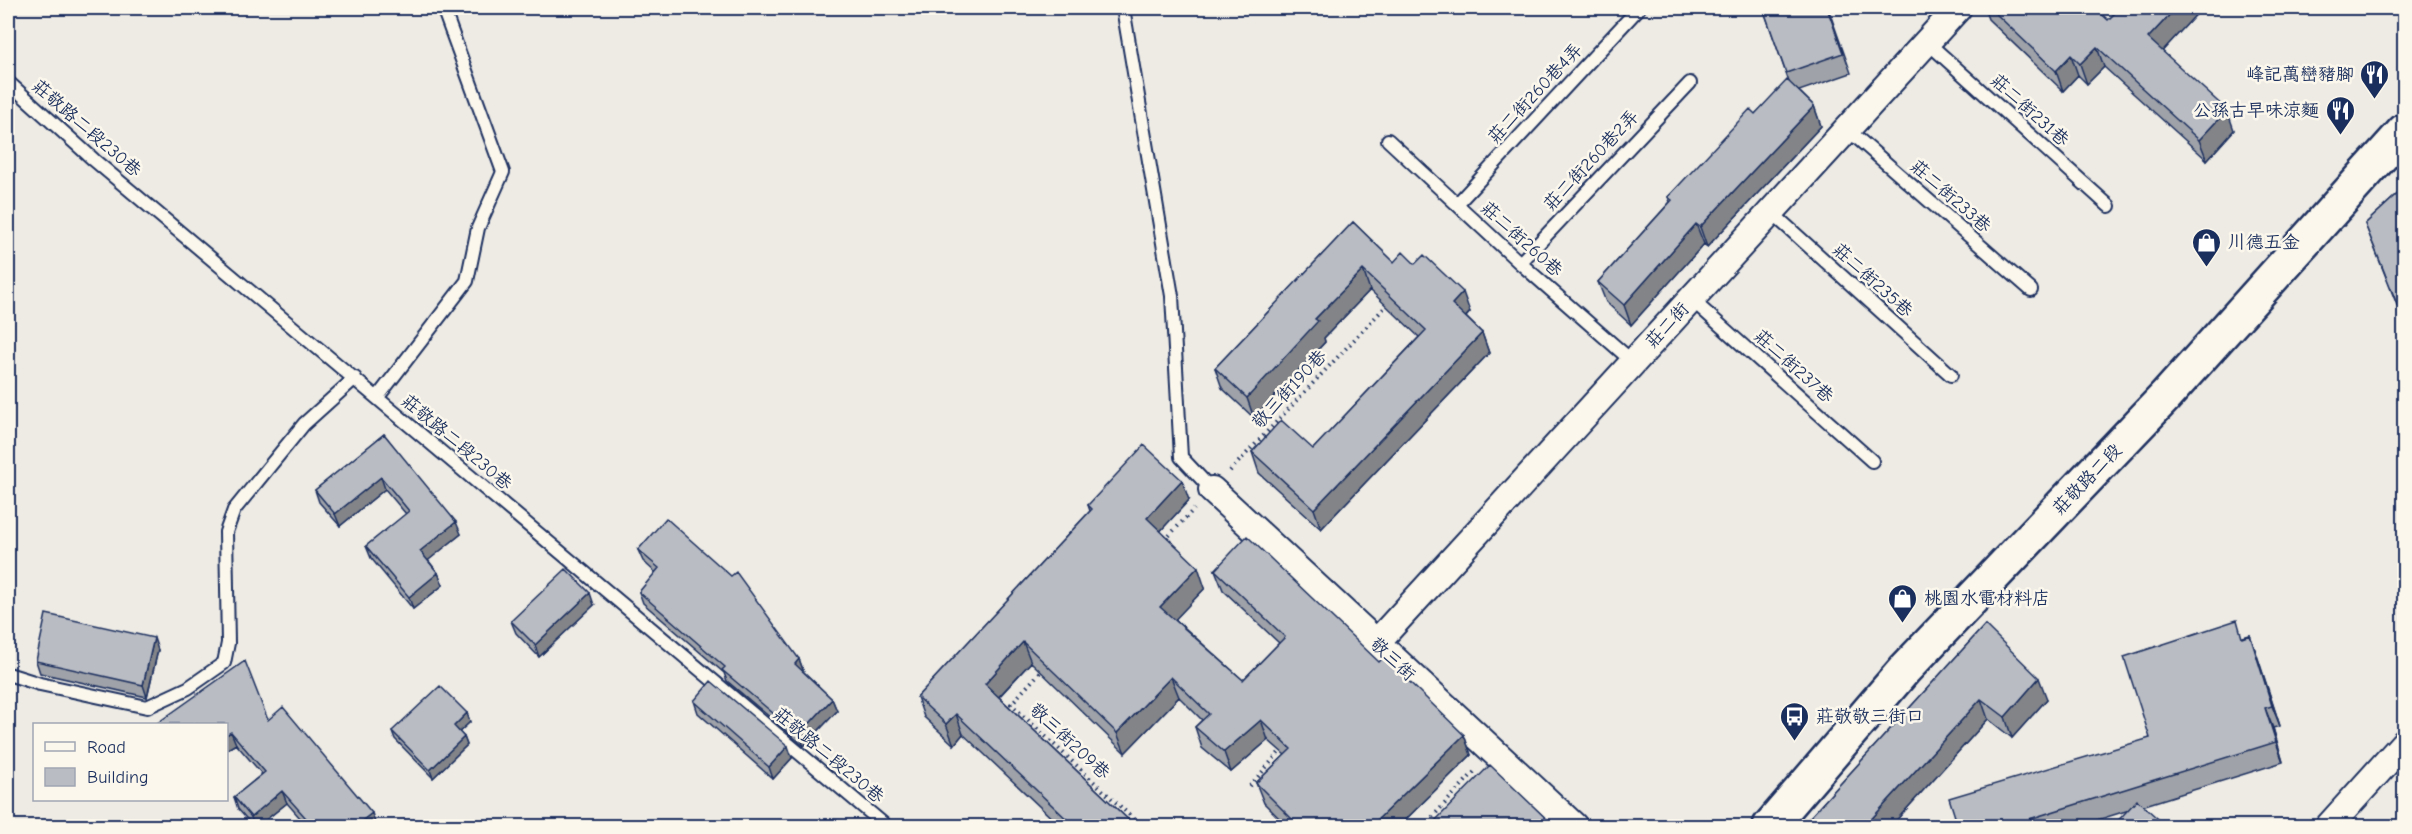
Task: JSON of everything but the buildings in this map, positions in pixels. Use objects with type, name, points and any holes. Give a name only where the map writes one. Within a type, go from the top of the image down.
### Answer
[{"type":"street","name":"莊二街","points":[[1376,643],[1958,8]]},
{"type":"street","name":"莊敬路二段","points":[[1770,826],[1905,669],[2165,397],[2404,131]]},
{"type":"street","name":"敬三街","points":[[1212,490],[1575,826]]},
{"type":"street","points":[[2329,826],[2404,743]]},
{"type":"lane","points":[[377,398],[467,281],[478,228],[503,172],[443,8]]},
{"type":"lane","points":[[1123,8],[1172,296],[1181,457],[1212,490]]},
{"type":"lane","name":"莊二街260巷4弄","points":[[1457,204],[1639,8]]},
{"type":"lane","name":"莊二街231巷","points":[[1927,42],[2109,206]]},
{"type":"lane","name":"莊敬路二段230巷","points":[[8,82],[94,160],[886,826]]},
{"type":"lane","name":"莊二街260巷2弄","points":[[1520,263],[1689,83]]},
{"type":"lane","name":"莊二街233巷","points":[[1847,129],[2031,290]]},
{"type":"lane","name":"莊二街260巷","points":[[1388,140],[1520,263],[1633,362]]},
{"type":"lane","name":"莊二街235巷","points":[[1771,212],[1951,375]]},
{"type":"lane","name":"莊二街237巷","points":[[1691,299],[1872,461]]},
{"type":"lane","points":[[8,674],[40,684],[147,707],[188,688],[224,663],[228,643],[226,532],[234,510],[304,424],[355,378]]},
{"type":"path","name":"敬三街190巷","points":[[1212,490],[1386,306]]},
{"type":"path","points":[[1164,542],[1212,490]]},
{"type":"path","name":"敬三街209巷","points":[[1051,661],[1011,704],[1141,826]]},
{"type":"path","points":[[1250,786],[1289,741]]},
{"type":"path","points":[[1424,826],[1494,751]]},
{"type":"place","name":"峰記萬巒豬腳","points":[[2375,100]]},
{"type":"place","name":"公孫古早味涼麵","points":[[2340,136]]},
{"type":"place","name":"川德五金","points":[[2207,268]]},
{"type":"place","name":"桃園水電材料店","points":[[1903,624]]},
{"type":"place","name":"莊敬敬三街口","points":[[1795,742]]}]
